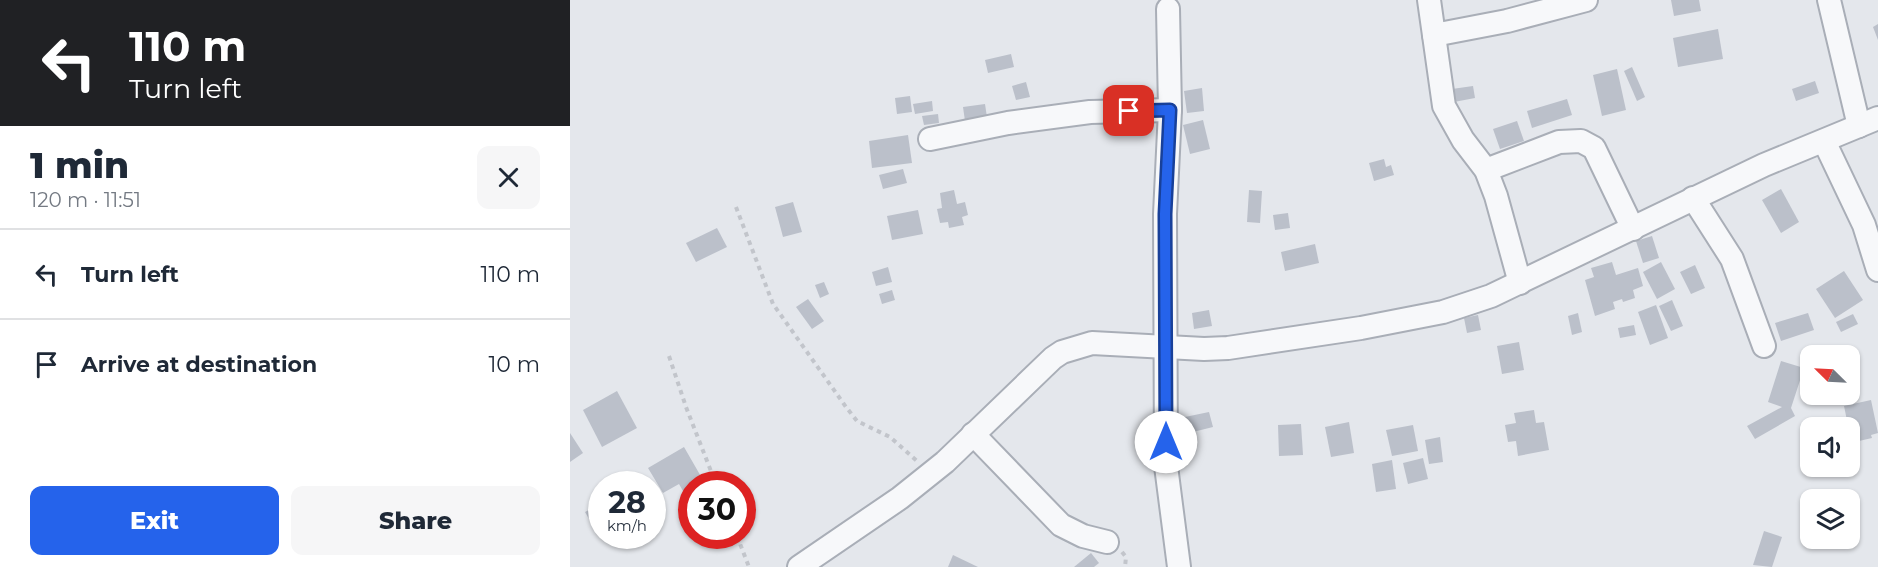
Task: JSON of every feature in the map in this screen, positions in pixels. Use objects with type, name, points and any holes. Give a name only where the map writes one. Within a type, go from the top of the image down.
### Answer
[{"type":"street","points":[[1429,0],[1444,106],[1463,140],[1486,170],[1496,196],[1520,283]]},
{"type":"street","points":[[1434,35],[1507,21],[1586,0]]},
{"type":"street","points":[[799,567],[900,498],[945,462],[1062,352],[1092,343],[1228,348],[1361,328],[1443,312],[1491,296],[1764,165],[1869,122],[1829,0]]},
{"type":"street","points":[[1168,9],[1170,110],[1165,214],[1166,466],[1179,567]]},
{"type":"street","points":[[930,138],[1008,123],[1090,112],[1170,110]]},
{"type":"street","points":[[1486,170],[1559,142],[1581,141],[1594,148],[1633,229]]},
{"type":"street","points":[[1824,141],[1864,225],[1878,270]]},
{"type":"street","points":[[1693,198],[1732,260],[1764,346]]},
{"type":"street","points":[[973,434],[1061,525],[1083,536],[1107,542]]},
{"type":"path","points":[[736,207],[773,304],[846,407],[857,421],[890,437],[931,473]]},
{"type":"path","points":[[669,356],[711,471]]},
{"type":"path","points":[[742,549],[749,567]]},
{"type":"building","points":[[1671,0],[1699,0],[1701,11],[1674,16]]},
{"type":"building","points":[[1878,24],[1878,40],[1873,27]]},
{"type":"building","points":[[1718,29],[1723,59],[1678,67],[1673,38]]},
{"type":"building","points":[[1011,54],[1014,67],[988,73],[985,60]]},
{"type":"building","points":[[1632,67],[1645,97],[1637,101],[1624,71]]},
{"type":"building","points":[[1617,69],[1626,110],[1602,116],[1593,75]]},
{"type":"building","points":[[1815,81],[1819,93],[1796,101],[1792,89]]},
{"type":"building","points":[[1026,82],[1030,97],[1016,100],[1012,86]]},
{"type":"building","points":[[1473,86],[1475,98],[1454,102],[1452,89]]},
{"type":"building","points":[[1202,88],[1204,111],[1187,113],[1184,91]]},
{"type":"building","points":[[910,96],[912,112],[897,114],[895,98]]},
{"type":"building","points":[[1567,99],[1572,115],[1532,128],[1527,111]]},
{"type":"building","points":[[932,101],[933,111],[915,114],[913,104]]},
{"type":"building","points":[[985,104],[988,124],[965,121],[963,107]]},
{"type":"building","points":[[938,114],[939,123],[924,125],[922,116]]},
{"type":"building","points":[[1203,120],[1210,149],[1190,154],[1183,125]]},
{"type":"building","points":[[1517,121],[1524,141],[1500,149],[1493,129]]},
{"type":"building","points":[[908,135],[912,163],[872,168],[869,141]]},
{"type":"building","points":[[1384,159],[1386,167],[1391,165],[1394,175],[1374,181],[1369,163]]},
{"type":"building","points":[[903,169],[907,183],[883,189],[879,175]]},
{"type":"building","points":[[1781,189],[1799,222],[1781,233],[1762,200]]},
{"type":"building","points":[[954,190],[957,204],[965,202],[968,215],[962,217],[964,225],[949,228],[948,222],[940,223],[937,209],[942,208],[940,193]]},
{"type":"building","points":[[1249,190],[1262,191],[1260,223],[1247,222]]},
{"type":"building","points":[[793,202],[802,232],[783,237],[775,207]]},
{"type":"building","points":[[918,210],[923,234],[892,240],[887,216]]},
{"type":"building","points":[[1288,213],[1290,228],[1275,230],[1273,215]]},
{"type":"building","points":[[717,228],[727,247],[696,262],[686,243]]},
{"type":"building","points":[[1652,236],[1659,258],[1643,263],[1636,241]]},
{"type":"building","points":[[1315,244],[1319,263],[1285,271],[1281,252]]},
{"type":"building","points":[[1612,262],[1616,275],[1638,268],[1643,286],[1633,290],[1635,298],[1613,302],[1615,309],[1595,316],[1585,280],[1594,277],[1591,268]]},
{"type":"building","points":[[1661,262],[1675,289],[1657,299],[1643,272]]},
{"type":"building","points":[[1695,265],[1705,288],[1691,294],[1680,272]]},
{"type":"building","points":[[888,267],[892,282],[876,286],[872,272]]},
{"type":"building","points":[[1844,271],[1863,300],[1835,318],[1816,289]]},
{"type":"building","points":[[824,282],[829,294],[820,298],[815,285]]},
{"type":"building","points":[[892,290],[895,300],[882,304],[879,294]]},
{"type":"building","points":[[808,299],[824,321],[812,329],[796,307]]},
{"type":"building","points":[[1672,300],[1683,326],[1671,331],[1659,306]]},
{"type":"building","points":[[1656,305],[1668,338],[1650,345],[1638,312]]},
{"type":"building","points":[[1209,310],[1212,326],[1194,329],[1192,313]]},
{"type":"building","points":[[1578,313],[1582,332],[1572,335],[1568,316]]},
{"type":"building","points":[[1808,313],[1814,330],[1781,341],[1775,323]]},
{"type":"building","points":[[1853,314],[1858,324],[1841,332],[1836,322]]},
{"type":"building","points":[[1478,315],[1481,330],[1467,333],[1464,318]]},
{"type":"building","points":[[1634,325],[1636,335],[1620,338],[1618,328]]},
{"type":"building","points":[[1519,342],[1524,370],[1502,374],[1497,346]]},
{"type":"building","points":[[1781,361],[1800,367],[1800,380],[1791,408],[1795,416],[1755,439],[1747,426],[1782,407],[1768,402]]},
{"type":"building","points":[[617,391],[637,428],[602,447],[583,410]]},
{"type":"building","points":[[1871,400],[1878,433],[1871,435],[1872,438],[1860,441],[1860,417],[1846,417],[1844,406],[1860,405],[1860,402]]},
{"type":"building","points":[[1534,410],[1536,423],[1544,422],[1549,450],[1518,456],[1516,441],[1508,442],[1505,425],[1516,423],[1514,413]]},
{"type":"building","points":[[1209,412],[1213,427],[1189,433],[1185,417]]},
{"type":"building","points":[[1349,422],[1354,453],[1331,457],[1325,427]]},
{"type":"building","points":[[1301,424],[1303,455],[1279,456],[1278,425]]},
{"type":"building","points":[[1413,425],[1418,451],[1392,456],[1386,430]]},
{"type":"building","points":[[570,433],[583,453],[570,462]]},
{"type":"building","points":[[1440,437],[1443,462],[1429,464],[1425,440]]},
{"type":"building","points":[[684,447],[698,471],[678,471],[678,485],[666,491],[666,471],[650,471],[648,468]]},
{"type":"building","points":[[1423,458],[1428,479],[1408,484],[1403,463]]},
{"type":"building","points":[[1392,460],[1396,489],[1376,492],[1372,464]]},
{"type":"building","points":[[1764,531],[1782,537],[1772,567],[1753,565]]},
{"type":"building","points":[[1091,553],[1099,563],[1094,567],[1074,567]]},
{"type":"building","points":[[953,555],[978,567],[948,567]]},
{"type":"route","points":[[1129,111],[1170,110],[1165,214],[1166,442]]}]
